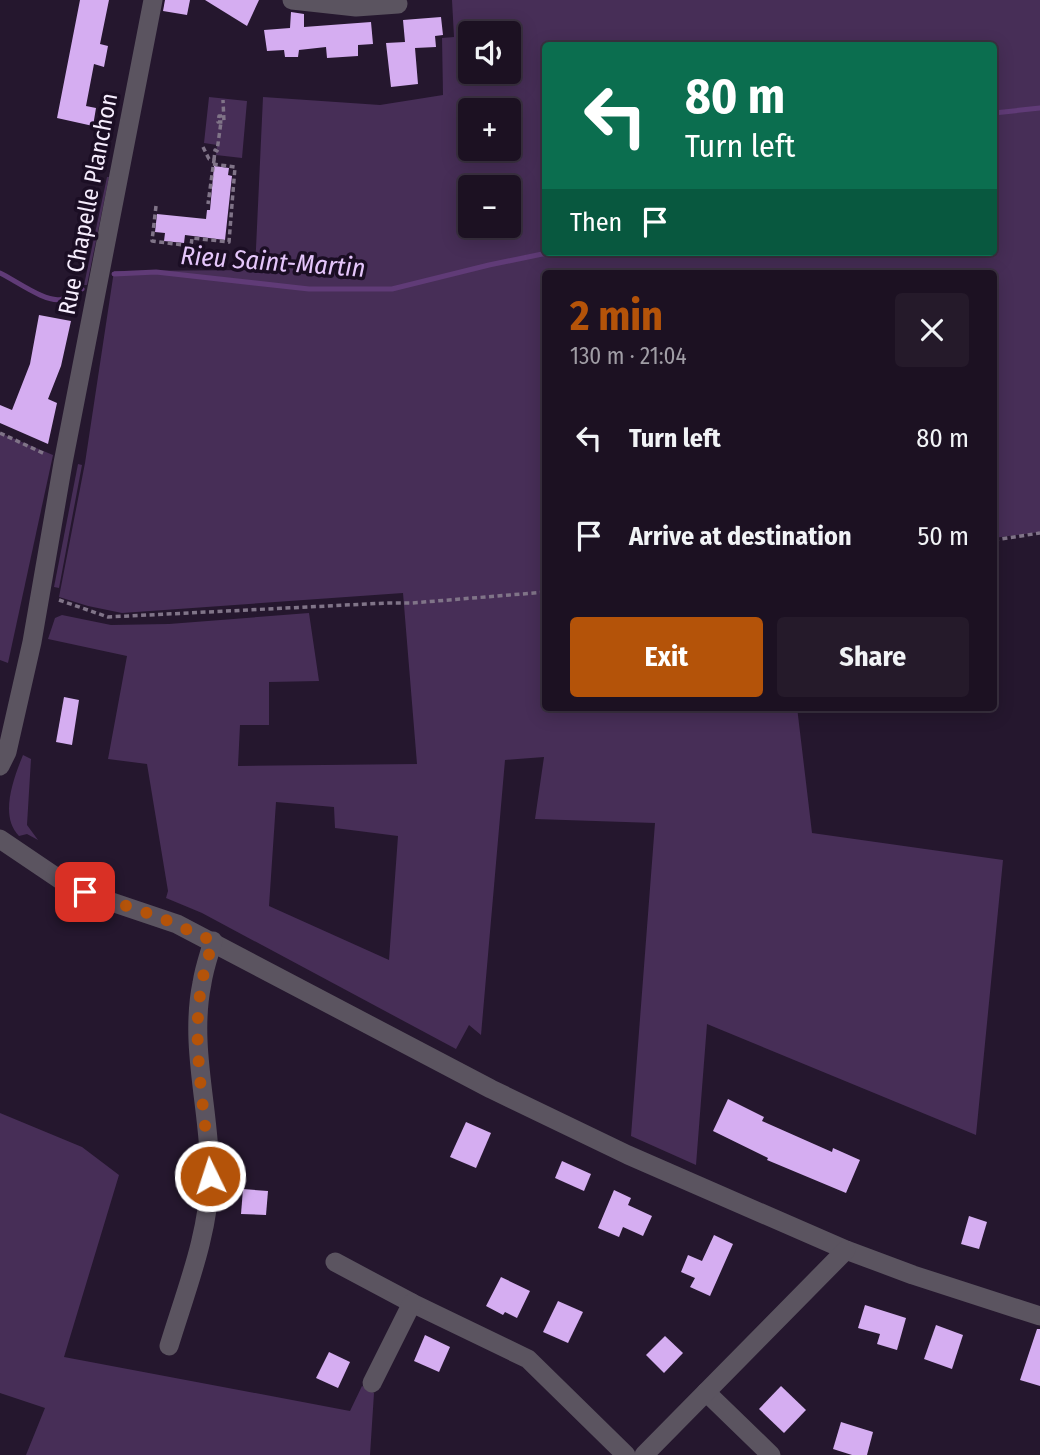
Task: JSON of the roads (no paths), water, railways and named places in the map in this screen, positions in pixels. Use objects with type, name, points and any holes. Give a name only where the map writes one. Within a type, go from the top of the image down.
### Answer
[{"type":"street","name":"Rue Chapelle Planchon","points":[[0,766],[7,752],[22,695],[63,463],[153,0]]},
{"type":"street","points":[[292,0],[356,7],[398,4]]},
{"type":"street","points":[[0,839],[65,883],[159,917],[213,941],[491,1089],[641,1160],[846,1250],[934,1282],[1040,1315]]},
{"type":"street","points":[[169,1346],[204,1235],[210,1176],[199,1054],[200,1002],[202,982],[213,941]]},
{"type":"street","points":[[644,1455],[846,1250]]},
{"type":"street","points":[[335,1262],[528,1359],[626,1455]]},
{"type":"street","points":[[372,1383],[412,1303]]},
{"type":"street","points":[[706,1392],[771,1455]]},
{"type":"waterway","name":"Rieu Saint-Martin","points":[[997,113],[1040,108]]},
{"type":"waterway","name":"Rieu Saint-Martin","points":[[114,274],[156,272],[309,289],[392,289],[542,254]]},
{"type":"waterway","name":"Rieu Saint-Martin","points":[[0,273],[40,295],[56,300],[82,289]]}]
